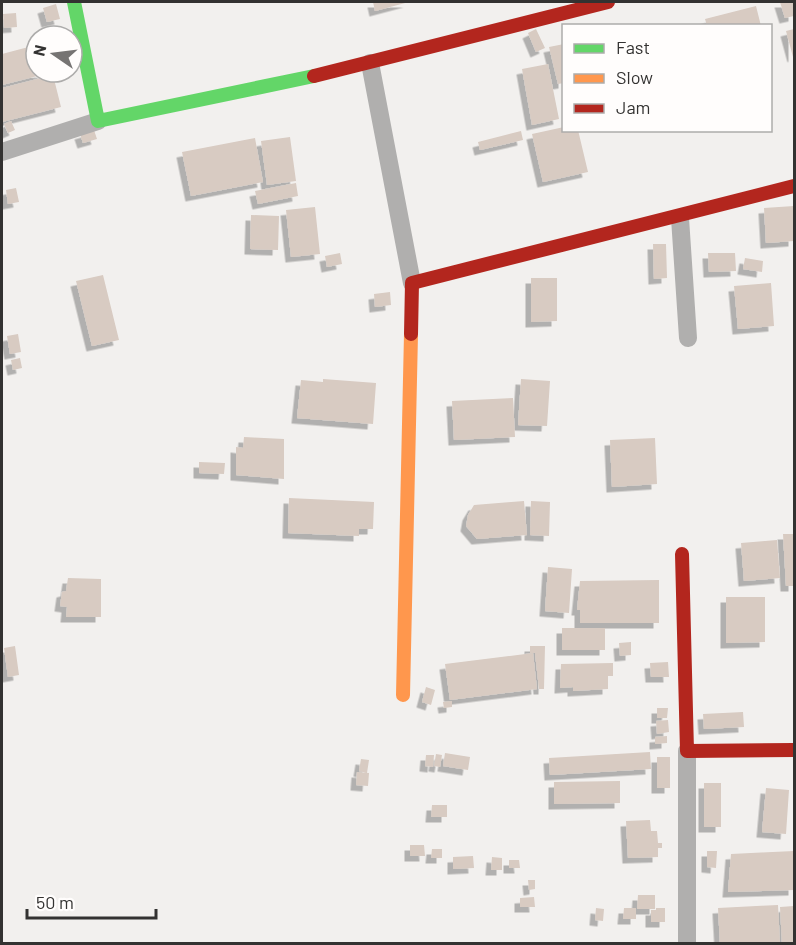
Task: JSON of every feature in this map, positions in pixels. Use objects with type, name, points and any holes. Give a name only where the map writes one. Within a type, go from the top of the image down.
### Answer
[{"type":"street","points":[[74,2],[98,121]]},
{"type":"street","points":[[2,152],[98,121],[199,103],[322,76],[608,2]]},
{"type":"street","points":[[370,63],[412,283],[403,695]]},
{"type":"street","points":[[412,283],[594,236],[680,218],[795,186]]},
{"type":"street","points":[[680,218],[688,338]]},
{"type":"street","points":[[682,554],[687,752],[687,944]]},
{"type":"street","points":[[687,752],[795,750]]},
{"type":"building","points":[[373,2],[409,2],[375,11]]},
{"type":"building","points":[[780,2],[794,2],[794,16],[785,18]]},
{"type":"building","points":[[56,4],[60,19],[47,22],[43,8]]},
{"type":"building","points":[[756,6],[760,24],[706,24],[705,19]]},
{"type":"building","points":[[16,13],[17,27],[4,28],[3,14]]},
{"type":"building","points":[[536,29],[545,48],[536,52],[528,33]]},
{"type":"building","points":[[794,29],[794,56],[793,57],[786,31]]},
{"type":"building","points":[[562,44],[562,83],[558,84],[549,47]]},
{"type":"building","points":[[24,48],[24,79],[2,85],[2,54]]},
{"type":"building","points":[[548,64],[559,119],[532,125],[522,69]]},
{"type":"building","points":[[24,82],[55,84],[61,107],[2,122],[2,88]]},
{"type":"building","points":[[11,121],[15,130],[8,133],[4,124]]},
{"type":"building","points":[[562,127],[562,132],[578,132],[588,172],[543,182],[532,134]]},
{"type":"building","points":[[94,130],[97,139],[83,143],[80,134]]},
{"type":"building","points":[[521,131],[523,140],[480,150],[478,142]]},
{"type":"building","points":[[290,137],[296,181],[267,185],[261,141]]},
{"type":"building","points":[[255,138],[263,182],[191,196],[182,152]]},
{"type":"building","points":[[296,183],[298,196],[258,204],[255,191]]},
{"type":"building","points":[[16,188],[19,202],[8,204],[6,190]]},
{"type":"building","points":[[794,206],[794,241],[766,243],[764,208]]},
{"type":"building","points":[[315,207],[320,254],[291,257],[286,210]]},
{"type":"building","points":[[251,215],[279,216],[278,250],[250,249]]},
{"type":"building","points":[[653,244],[666,244],[667,278],[654,279]]},
{"type":"building","points":[[340,253],[342,264],[327,267],[325,256]]},
{"type":"building","points":[[708,253],[735,253],[736,271],[709,272]]},
{"type":"building","points":[[745,258],[763,261],[762,272],[743,269]]},
{"type":"building","points":[[103,275],[119,340],[92,346],[76,281]]},
{"type":"building","points":[[531,278],[557,278],[557,321],[531,322]]},
{"type":"building","points":[[771,283],[774,326],[738,329],[734,286]]},
{"type":"building","points":[[390,292],[391,305],[375,307],[374,294]]},
{"type":"building","points":[[18,334],[21,352],[10,354],[7,336]]},
{"type":"building","points":[[20,358],[22,368],[13,370],[11,360]]},
{"type":"building","points":[[323,379],[376,383],[373,424],[297,418],[301,380],[323,382]]},
{"type":"building","points":[[521,379],[550,381],[547,426],[518,425]]},
{"type":"building","points":[[513,398],[515,437],[454,440],[452,401]]},
{"type":"building","points":[[244,437],[284,439],[284,479],[236,475],[236,447],[243,448]]},
{"type":"building","points":[[655,438],[657,484],[612,487],[610,440]]},
{"type":"building","points":[[199,462],[225,463],[224,474],[199,473]]},
{"type":"building","points":[[289,498],[374,502],[373,529],[359,529],[359,536],[288,533]]},
{"type":"building","points":[[524,501],[527,535],[477,539],[466,526],[468,515],[474,505]]},
{"type":"building","points":[[531,501],[550,502],[549,536],[530,535]]},
{"type":"building","points":[[783,534],[794,534],[794,586],[786,586]]},
{"type":"building","points":[[777,540],[780,578],[744,581],[741,543]]},
{"type":"building","points":[[548,567],[572,569],[569,613],[545,611]]},
{"type":"building","points":[[68,578],[101,579],[101,617],[66,617],[67,607],[60,606],[62,592],[66,591]]},
{"type":"building","points":[[659,580],[659,623],[580,623],[580,610],[577,610],[580,581]]},
{"type":"building","points":[[726,597],[765,597],[765,642],[726,643]]},
{"type":"building","points":[[562,628],[605,628],[605,650],[562,650]]},
{"type":"building","points":[[631,642],[631,655],[620,656],[619,643]]},
{"type":"building","points":[[15,646],[19,675],[8,677],[4,648]]},
{"type":"building","points":[[530,646],[545,646],[544,689],[539,689],[535,653],[530,653]]},
{"type":"building","points":[[533,653],[537,689],[450,700],[445,664]]},
{"type":"building","points":[[668,662],[669,677],[651,677],[650,663]]},
{"type":"building","points":[[613,663],[613,676],[608,676],[608,689],[573,691],[573,687],[560,688],[561,664]]},
{"type":"building","points":[[426,687],[435,690],[431,705],[422,702]]},
{"type":"building","points":[[452,701],[452,707],[444,708],[443,702]]},
{"type":"building","points":[[657,708],[668,708],[667,718],[657,718]]},
{"type":"building","points":[[743,712],[744,727],[704,729],[703,714]]},
{"type":"building","points":[[668,720],[669,732],[657,734],[656,721]]},
{"type":"building","points":[[667,736],[667,743],[655,744],[655,737]]},
{"type":"building","points":[[650,752],[651,769],[550,775],[549,758]]},
{"type":"building","points":[[445,753],[470,757],[468,770],[443,766]]},
{"type":"building","points":[[436,754],[442,755],[440,767],[434,766]]},
{"type":"building","points":[[426,755],[434,755],[433,767],[425,766]]},
{"type":"building","points":[[657,757],[670,757],[670,788],[657,788]]},
{"type":"building","points":[[361,759],[369,760],[367,773],[359,771]]},
{"type":"building","points":[[357,772],[369,773],[368,786],[356,785]]},
{"type":"building","points":[[620,781],[620,803],[554,804],[554,782]]},
{"type":"building","points":[[704,783],[721,783],[721,827],[704,827]]},
{"type":"building","points":[[766,788],[789,790],[786,834],[762,832]]},
{"type":"building","points":[[432,805],[447,805],[447,817],[431,817]]},
{"type":"building","points":[[650,820],[651,831],[657,831],[658,843],[662,843],[662,848],[658,848],[658,857],[628,858],[626,821]]},
{"type":"building","points":[[410,845],[424,845],[425,856],[410,856]]},
{"type":"building","points":[[432,849],[442,849],[442,858],[431,858]]},
{"type":"building","points":[[707,851],[717,851],[716,868],[707,867]]},
{"type":"building","points":[[794,851],[794,890],[728,892],[731,854]]},
{"type":"building","points":[[473,856],[474,868],[453,869],[453,857]]},
{"type":"building","points":[[492,857],[502,858],[502,870],[491,870]]},
{"type":"building","points":[[509,860],[519,860],[520,868],[509,868]]},
{"type":"building","points":[[528,880],[535,880],[535,889],[529,890]]},
{"type":"building","points":[[638,895],[655,895],[655,909],[637,909]]},
{"type":"building","points":[[534,897],[535,907],[520,907],[520,898]]},
{"type":"building","points":[[778,905],[780,944],[720,944],[718,908]]},
{"type":"building","points":[[794,906],[794,944],[782,944],[780,907]]},
{"type":"building","points":[[596,908],[604,909],[603,921],[595,920]]},
{"type":"building","points":[[624,908],[636,908],[636,919],[623,919]]},
{"type":"building","points":[[656,908],[665,908],[665,922],[651,922],[651,910],[656,910]]},
{"type":"traffic: fast","points":[[74,2],[98,121],[314,76]]},
{"type":"traffic: slow","points":[[403,695],[411,334]]},
{"type":"traffic: jam","points":[[314,76],[608,2]]},
{"type":"traffic: jam","points":[[411,334],[412,283],[794,186]]},
{"type":"traffic: jam","points":[[682,554],[687,751],[794,750]]}]
